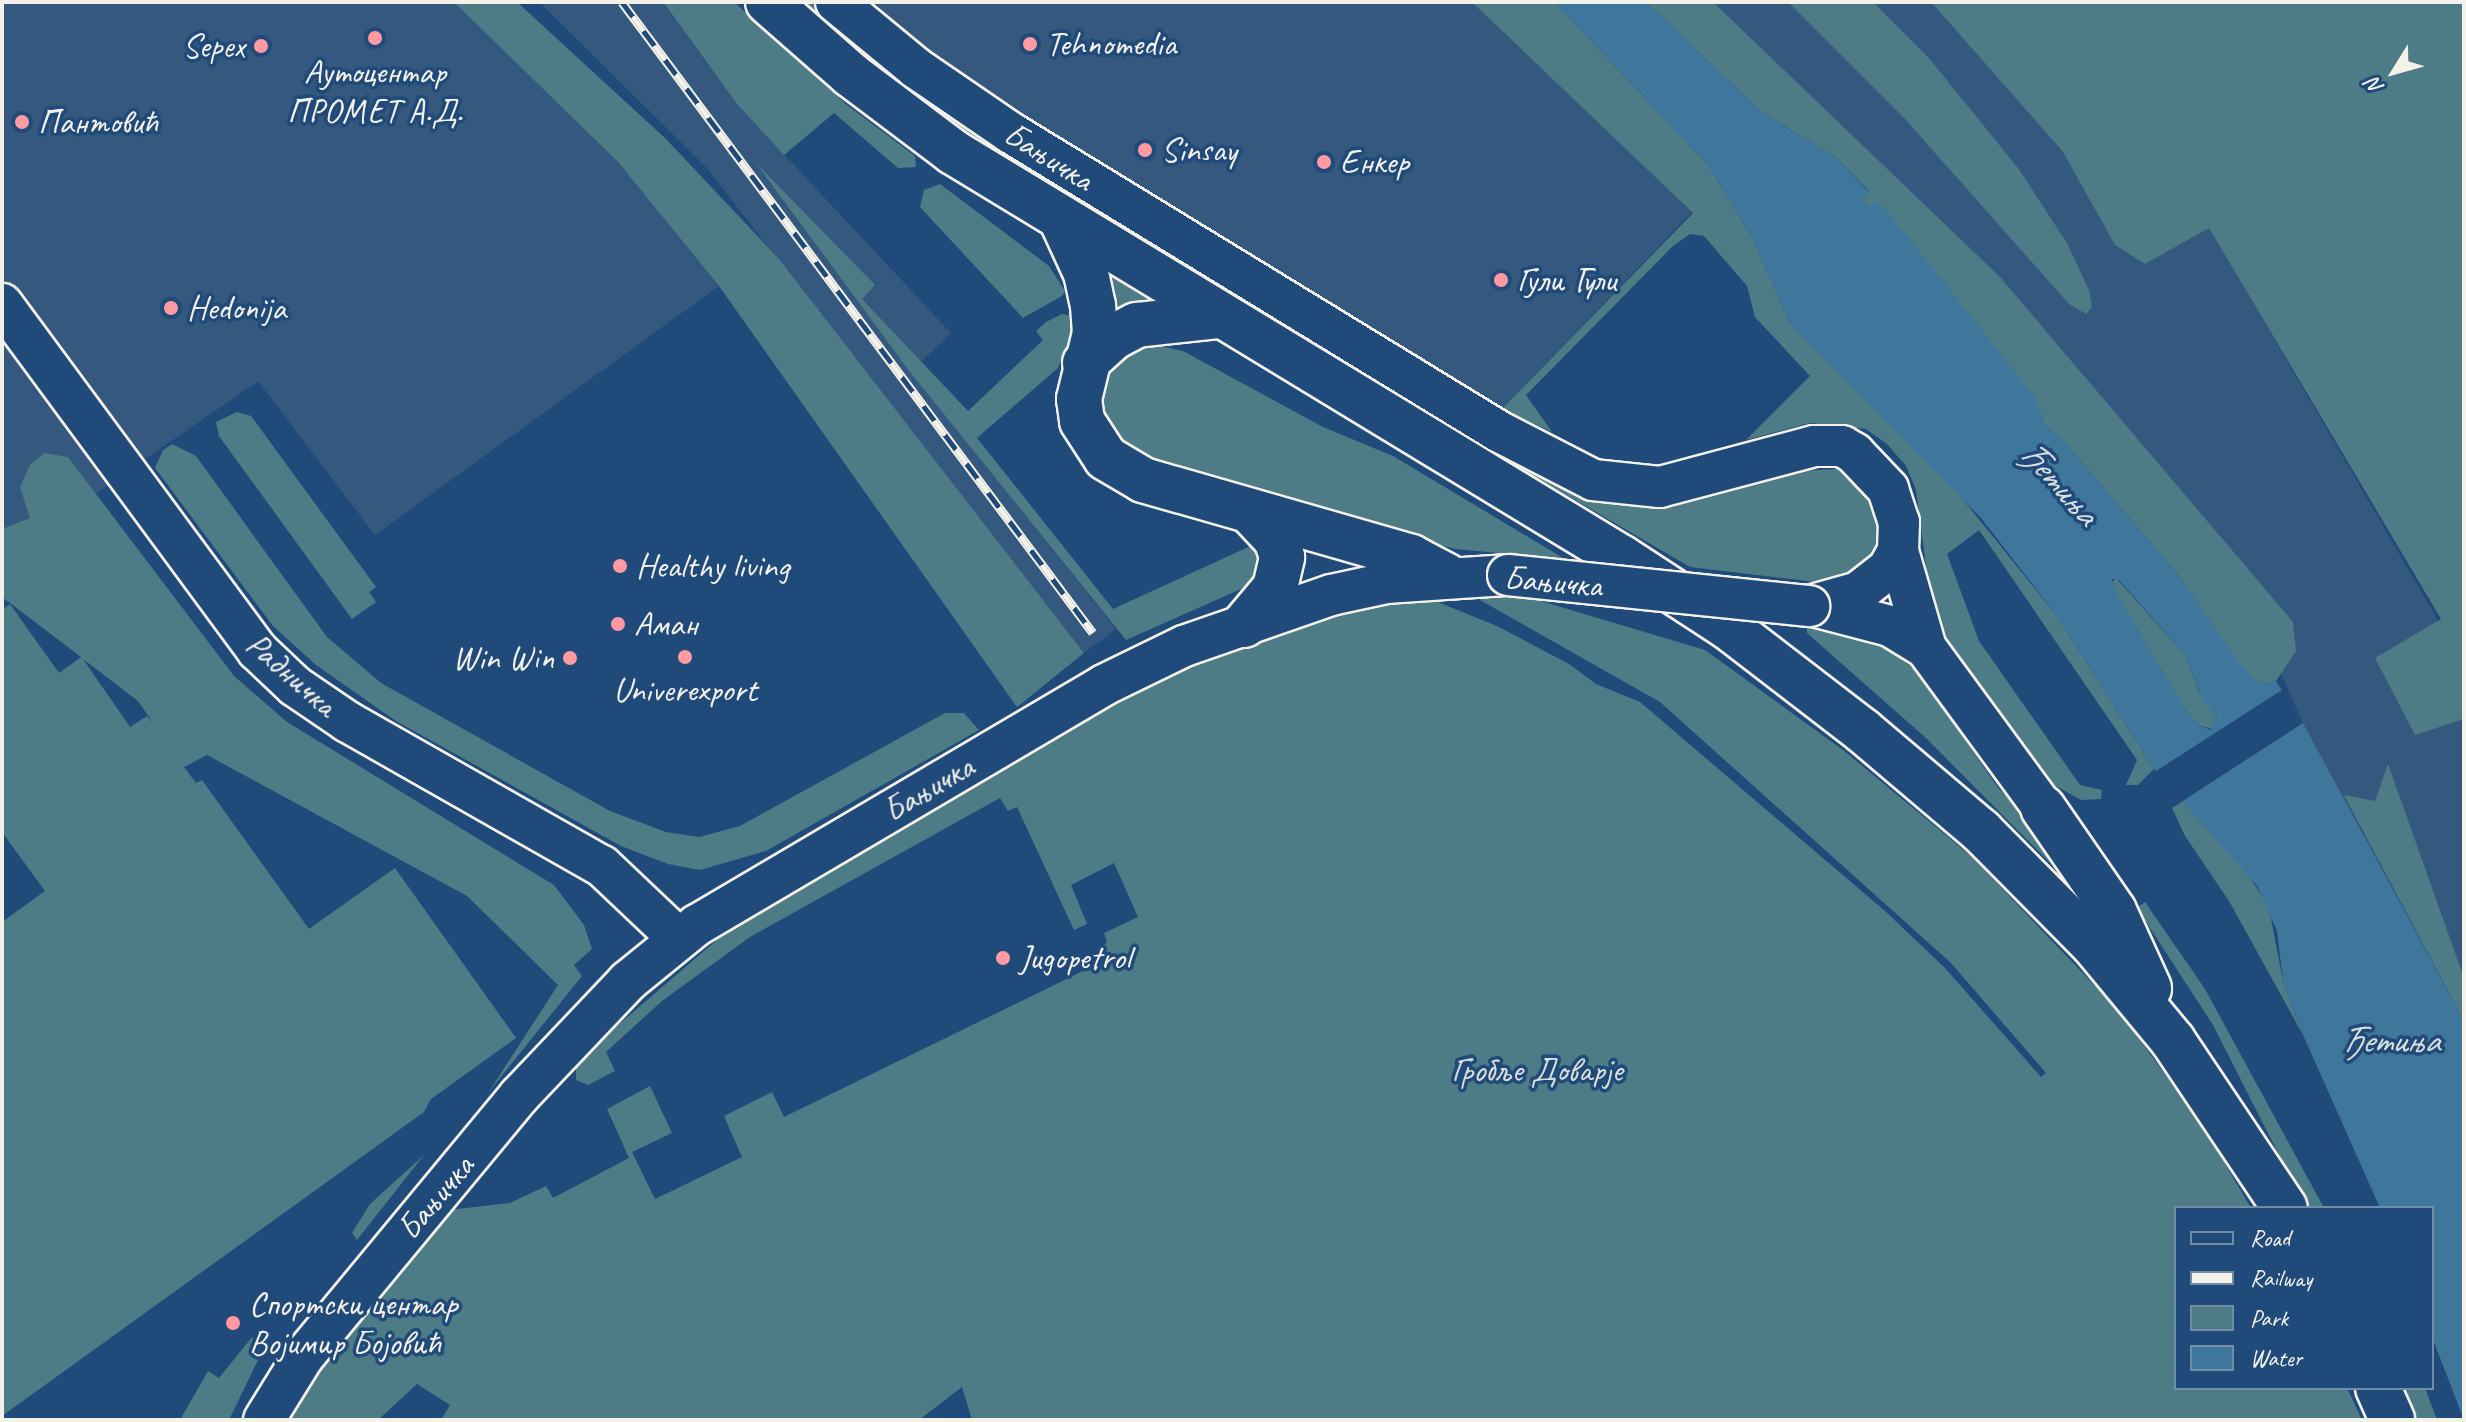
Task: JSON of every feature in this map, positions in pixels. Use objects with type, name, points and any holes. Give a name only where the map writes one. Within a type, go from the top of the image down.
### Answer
[{"type":"main road","points":[[768,2],[924,131],[1063,223],[1540,506],[1797,679],[1981,831],[2043,891],[2173,1041],[2284,1206]]},
{"type":"main road","points":[[1063,223],[1086,273],[1093,305],[1095,333],[1085,363],[1082,421],[1106,458],[1143,480],[1411,557],[1446,576]]},
{"type":"main road","points":[[1085,363],[1114,337],[1137,325],[1218,316]]},
{"type":"main road","points":[[1244,625],[1275,588],[1282,557],[1276,539],[1252,513]]},
{"type":"main road","points":[[2043,808],[2114,911],[2173,1041]]},
{"type":"main road","points":[[2379,1390],[2392,1420]]},
{"type":"street","name":"Бањичка","points":[[836,2],[916,68],[1011,133],[1498,431],[1573,471],[1631,487],[1660,487],[1814,446],[1842,446],[1865,461],[1888,489],[1899,522],[1898,551],[1888,569],[1859,592],[1809,606]]},
{"type":"street","name":"Радничка","points":[[2,304],[257,650],[295,686],[348,722],[602,866],[678,938]]},
{"type":"street","points":[[1898,551],[1926,648]]},
{"type":"street","name":"Бањичка","points":[[264,1420],[303,1357],[519,1096],[584,1023],[678,938],[1104,685],[1184,646],[1331,595],[1446,576],[1508,575],[1809,606],[1890,626],[1926,648],[2043,808]]},
{"type":"shaded area","points":[[2,2],[454,2],[618,162],[719,286],[375,535],[258,381],[95,494],[2,529]]},
{"type":"shaded area","points":[[539,2],[662,2],[737,104],[951,333],[911,372],[1116,629],[1084,653],[706,167]]},
{"type":"shaded area","points":[[864,2],[1475,2],[1692,212],[1502,409],[1064,141],[933,56]]},
{"type":"shaded area","points":[[1713,2],[1931,2],[2063,152],[2115,245],[2145,264],[2209,227],[2464,665],[2464,1021],[2303,723],[2250,605],[1999,284]]},
{"type":"green space","points":[[454,2],[517,2],[666,139],[779,259],[1084,653],[1017,707],[719,286],[618,162]]},
{"type":"green space","points":[[663,2],[734,2],[847,105],[915,156],[916,167],[898,168],[834,113],[784,155],[737,104]]},
{"type":"green space","points":[[799,2],[810,2],[872,55],[1102,210],[1578,498],[1656,507],[1793,471],[1837,469],[1869,494],[1881,526],[1878,554],[1844,578],[1816,582],[1690,567],[1204,283],[976,142],[865,60]]},
{"type":"green space","points":[[1472,2],[1555,2],[1709,166],[1753,239],[1790,323],[1940,471],[2057,616],[2154,769],[2138,785],[2126,785],[2137,760],[1979,530],[1947,554],[1979,641],[2080,785],[2102,790],[2101,799],[2081,800],[2045,780],[1953,656],[1929,588],[1916,490],[1906,466],[1887,444],[1866,429],[1810,423],[1746,440],[1810,376],[1755,317],[1747,286],[1704,236],[1690,234],[1673,246],[1526,395],[1552,432],[1502,409],[1693,213]]},
{"type":"green space","points":[[1646,2],[1713,2],[2000,277],[2293,622],[2296,651],[2276,681],[2264,685],[2242,668],[2179,576],[2058,435],[2046,428],[2041,414],[1861,198],[1869,191],[1838,159],[1759,110]]},
{"type":"green space","points":[[1788,2],[1873,2],[1928,57],[2018,168],[2067,243],[2089,290],[2092,307],[2086,314],[2069,304],[1905,119]]},
{"type":"green space","points":[[1931,2],[2464,2],[2464,719],[2415,735],[2375,658],[2441,619],[2209,228],[2145,264],[2115,245],[2063,152]]},
{"type":"green space","points":[[756,163],[875,285],[862,299],[968,411],[1043,340],[1036,331],[1062,314],[1073,316],[1073,334],[1058,368],[977,438],[1113,609],[1257,543],[1268,577],[1126,640],[910,372]]},
{"type":"green space","points":[[940,184],[1049,266],[1065,291],[1062,296],[1023,318],[920,207],[924,190]]},
{"type":"green space","points":[[1103,272],[1154,303],[1114,316]]},
{"type":"green space","points":[[1151,344],[1183,351],[1323,427],[1393,456],[1565,559],[1456,549],[1380,532],[1160,468],[1121,444],[1102,418],[1098,390],[1103,373],[1121,352]]},
{"type":"green space","points":[[237,412],[251,416],[376,587],[369,592],[376,602],[352,619],[219,436],[216,422]]},
{"type":"green space","points":[[172,444],[196,456],[327,637],[381,683],[610,811],[666,832],[699,837],[740,826],[945,713],[964,713],[979,730],[766,851],[700,870],[668,864],[621,846],[396,721],[316,665],[273,626],[155,468],[163,450]]},
{"type":"green space","points":[[44,453],[68,457],[234,676],[287,722],[554,885],[584,925],[592,949],[574,965],[582,976],[488,1093],[558,985],[467,896],[207,755],[184,767],[196,783],[202,780],[309,929],[395,868],[516,1038],[431,1099],[424,1112],[2,1416],[2,922],[45,891],[2,832],[2,610],[10,604],[59,673],[81,657],[2,597],[2,529],[30,518],[20,487],[30,465]],"holes":[[[83,659],[138,701],[154,724],[147,716],[130,727]]]},
{"type":"green space","points":[[2116,578],[2186,656],[2200,694],[2217,717],[2212,729],[2198,725],[2186,711],[2117,596],[2111,584]]},
{"type":"green space","name":"Гробље Доварје","points":[[1483,593],[1524,596],[1705,650],[1843,750],[1971,856],[2119,1011],[2204,1128],[2250,1206],[2174,1206],[2174,1390],[2348,1390],[2362,1420],[972,1420],[962,1387],[919,1420],[441,1420],[450,1405],[417,1384],[378,1420],[282,1420],[318,1366],[448,1210],[510,1203],[546,1186],[553,1198],[629,1158],[607,1109],[650,1086],[672,1133],[632,1152],[655,1199],[742,1157],[724,1116],[772,1092],[784,1117],[1091,967],[1089,959],[1107,942],[1104,933],[1138,917],[1114,863],[1071,885],[1087,924],[1074,930],[1017,807],[1008,811],[1000,798],[750,937],[662,1001],[606,1052],[615,1071],[588,1085],[576,1080],[576,1068],[596,1044],[718,939],[1153,678],[1320,617],[1391,600],[1428,598],[1497,626],[1569,664],[1596,684],[1640,702],[1885,911],[1945,968],[2041,1077],[2046,1073],[1951,963],[1660,702],[1480,600]]},
{"type":"green space","points":[[1807,627],[1849,631],[1880,643],[1918,672],[1999,789],[2027,812],[2089,902],[1927,739],[1807,633]]},
{"type":"green space","points":[[2388,764],[2464,978],[2464,1021],[2344,795],[2375,801]]},
{"type":"green space","points":[[2185,800],[2240,861],[2269,908],[2283,981],[2303,1035],[2229,901],[2185,836],[2172,808]]},
{"type":"green space","points":[[2145,902],[2205,989],[2323,1206],[2305,1206],[2213,1025],[2137,908]]},
{"type":"green space","points":[[424,1155],[357,1240],[352,1233],[370,1204]]},
{"type":"green space","points":[[252,1337],[261,1354],[229,1420],[180,1420],[208,1371],[219,1378]]},
{"type":"green space","points":[[2399,1390],[2426,1390],[2437,1420],[2412,1420]]},
{"type":"water","name":"Ђетиња","points":[[1555,2],[1646,2],[1759,110],[1838,159],[1869,192],[1862,199],[1869,207],[1877,201],[1887,211],[2035,397],[2046,428],[2058,435],[2179,576],[2243,668],[2264,685],[2276,681],[2303,723],[2464,1021],[2464,1420],[2434,1342],[2434,1206],[2379,1206],[2303,1035],[2283,981],[2277,931],[2257,886],[2154,769],[2057,616],[1981,518],[1790,323],[1753,239],[1709,166]],"holes":[[[2112,579],[2119,580],[2186,656],[2203,701],[2217,717],[2211,730],[2198,725],[2186,711],[2117,596]]]},
{"type":"pier","points":[[2282,690],[2303,723],[2181,802],[2153,773]]},
{"type":"railway","points":[[622,2],[1093,633]]},
{"type":"place","name":"Аутоцентар ПРОМЕТ А.Д.","points":[[375,38]]},
{"type":"place","name":"Tehnomedia","points":[[1030,44]]},
{"type":"place","name":"Sepex","points":[[261,46]]},
{"type":"place","name":"Пантовић","points":[[22,122]]},
{"type":"place","name":"Sinsay","points":[[1145,150]]},
{"type":"place","name":"Енкер","points":[[1324,162]]},
{"type":"place","name":"Гули Гули","points":[[1501,280]]},
{"type":"place","name":"Hedonija","points":[[171,308]]},
{"type":"place","name":"Healthy living","points":[[620,566]]},
{"type":"place","name":"Аман","points":[[618,624]]},
{"type":"place","name":"Univerexport","points":[[685,657]]},
{"type":"place","name":"Win Win","points":[[570,658]]},
{"type":"place","name":"Jugopetrol","points":[[1003,958]]},
{"type":"place","name":"Спортски центар Војимир Бојовић","points":[[233,1323]]}]
